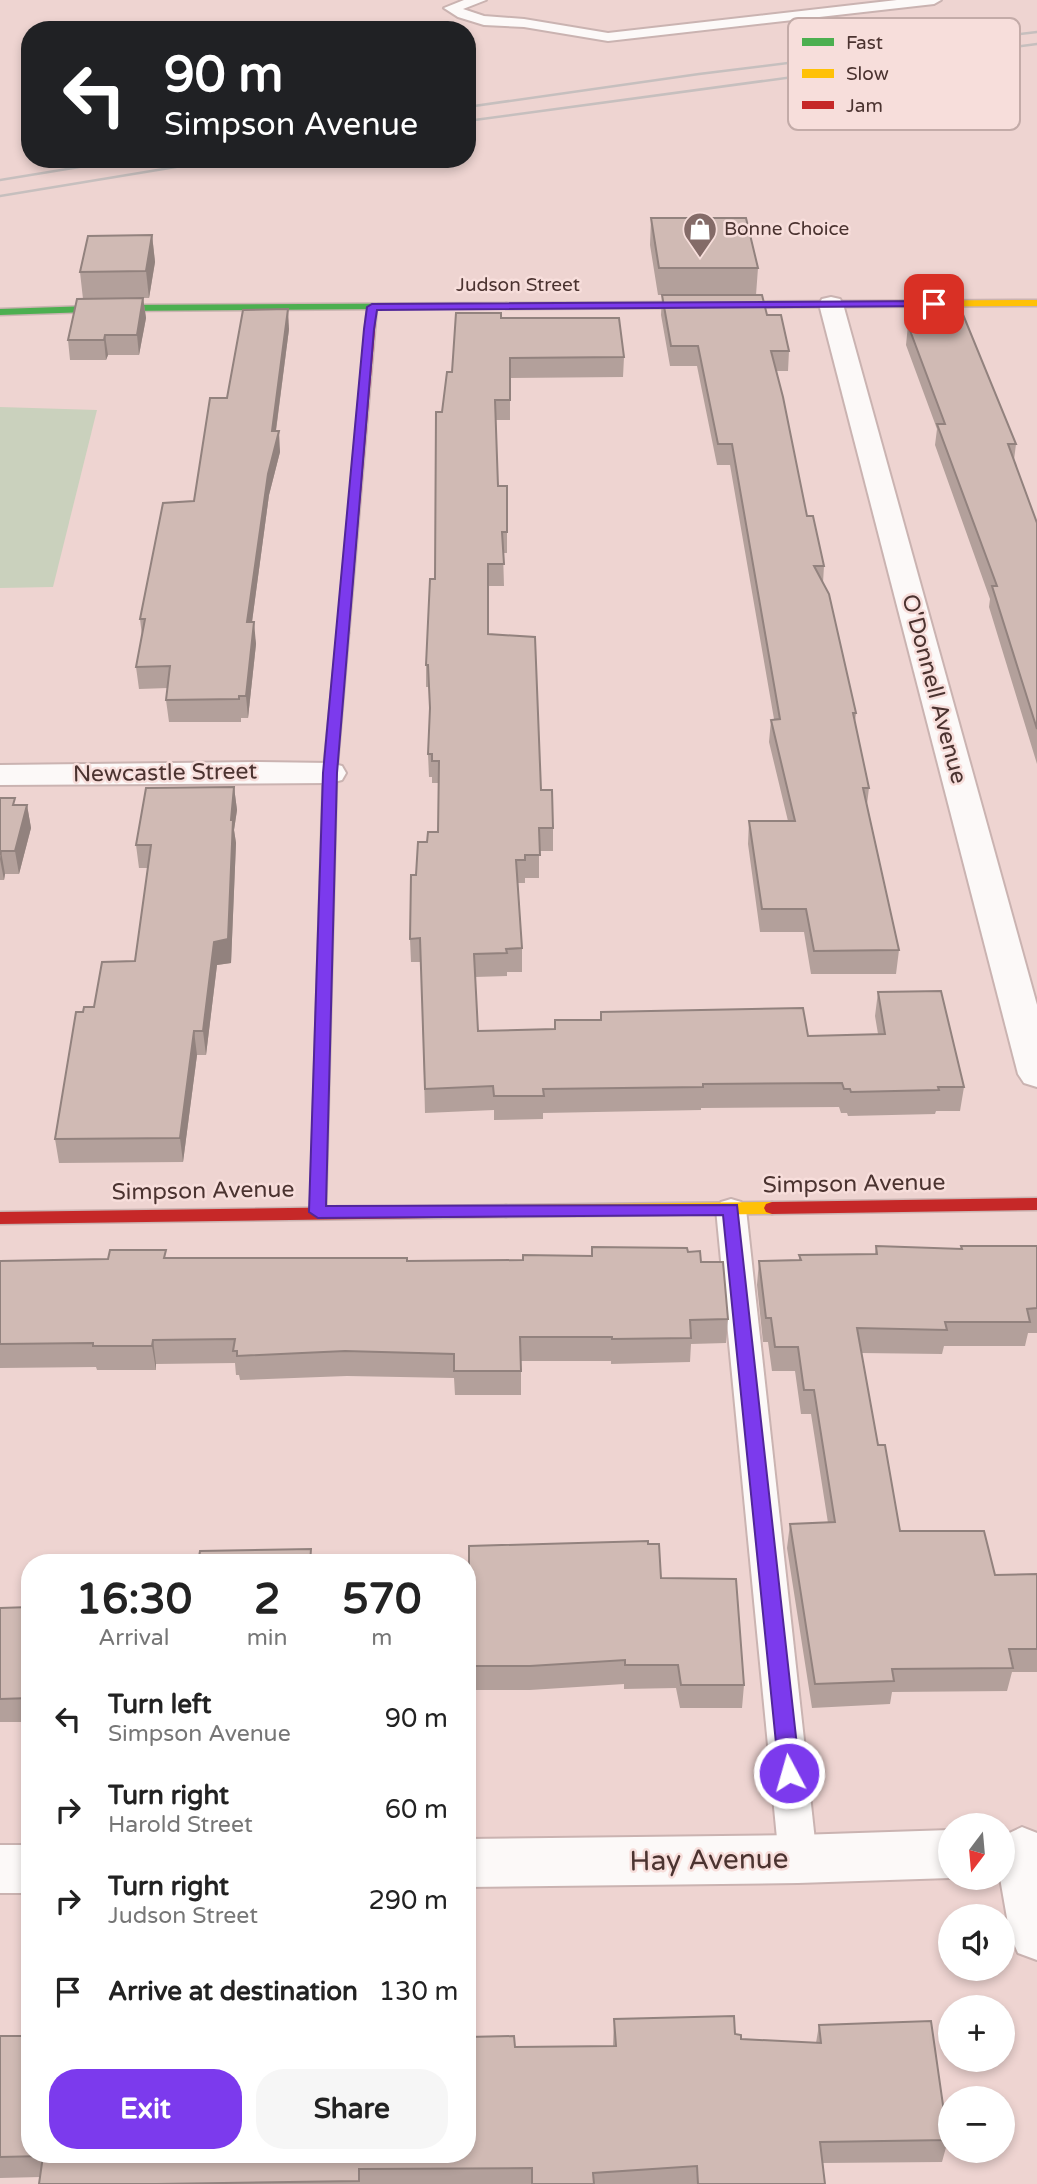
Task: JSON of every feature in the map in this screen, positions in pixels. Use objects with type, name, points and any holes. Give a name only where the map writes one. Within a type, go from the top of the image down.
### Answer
[{"type":"street","name":"Judson Street","points":[[0,313],[119,308],[1037,303]]},
{"type":"street","name":"O'Donnell Avenue","points":[[831,304],[1037,1074]]},
{"type":"street","points":[[318,1212],[330,773],[372,307]]},
{"type":"street","name":"Newcastle Street","points":[[0,775],[330,773]]},
{"type":"street","name":"Simpson Avenue","points":[[0,1218],[1037,1204]]},
{"type":"street","points":[[1021,1851],[1037,1934]]},
{"type":"street","name":"Hay Avenue","points":[[476,1863],[938,1854]]},
{"type":"street","points":[[0,1869],[21,1869]]},
{"type":"lane","points":[[479,0],[451,8],[469,19],[536,24],[584,37],[608,37],[934,0]]},
{"type":"lane","points":[[731,1209],[798,1859]]},
{"type":"green space","points":[[0,407],[97,410],[53,587],[0,588]]},
{"type":"building","points":[[651,218],[746,218],[758,268],[659,268]]},
{"type":"building","points":[[152,235],[146,271],[80,272],[88,236]]},
{"type":"building","points":[[662,295],[762,295],[767,315],[781,315],[789,351],[771,351],[807,516],[813,516],[824,566],[814,566],[829,594],[856,713],[853,713],[869,788],[863,788],[899,950],[814,951],[806,909],[762,909],[749,821],[795,821],[771,720],[780,719],[732,444],[718,444],[698,346],[671,346]]},
{"type":"building","points":[[143,298],[137,335],[105,335],[104,340],[68,340],[77,299]]},
{"type":"building","points":[[288,309],[272,431],[279,431],[268,474],[247,622],[254,622],[246,696],[239,696],[239,699],[166,700],[170,666],[136,667],[145,619],[140,619],[163,503],[194,501],[210,398],[227,398],[243,310]]},
{"type":"building","points":[[919,312],[962,312],[1016,444],[1008,444],[1037,523],[1037,729],[992,586],[997,586],[937,424],[945,424],[908,325],[923,325]]},
{"type":"building","points":[[456,313],[501,313],[501,318],[619,318],[624,357],[510,358],[510,400],[495,400],[498,486],[507,486],[507,532],[502,532],[504,564],[488,564],[488,634],[535,637],[541,790],[552,790],[553,828],[539,828],[540,855],[525,855],[525,860],[516,860],[522,948],[506,949],[507,953],[474,954],[478,1031],[555,1029],[555,1020],[601,1020],[601,1012],[803,1008],[808,1036],[885,1034],[878,992],[941,991],[964,1087],[851,1092],[850,1089],[844,1089],[842,1083],[703,1084],[703,1087],[543,1089],[544,1096],[494,1096],[493,1086],[425,1089],[420,938],[410,939],[411,875],[416,875],[418,842],[427,842],[428,832],[438,832],[439,761],[432,761],[432,754],[428,754],[430,708],[426,665],[430,579],[435,579],[436,412],[442,412],[447,372],[452,372]]},
{"type":"building","points":[[234,787],[228,939],[214,942],[203,1031],[194,1031],[180,1138],[55,1139],[76,1012],[83,1012],[84,1007],[94,1007],[102,962],[135,961],[151,845],[136,845],[146,788]]},
{"type":"building","points":[[0,798],[15,798],[13,805],[27,805],[15,851],[1,851],[0,855]]},
{"type":"building","points":[[876,1246],[962,1249],[961,1246],[1037,1246],[1037,1308],[1027,1309],[1030,1322],[945,1322],[947,1330],[857,1328],[878,1445],[885,1445],[900,1531],[984,1531],[995,1575],[1037,1574],[1037,1649],[1009,1649],[1013,1668],[892,1669],[894,1681],[815,1684],[790,1524],[835,1522],[814,1390],[804,1390],[798,1347],[775,1347],[771,1318],[766,1318],[759,1261],[801,1260],[799,1255],[877,1254]]},
{"type":"building","points":[[592,1247],[687,1248],[688,1252],[700,1251],[701,1262],[723,1262],[728,1319],[690,1320],[691,1338],[520,1337],[521,1371],[454,1371],[454,1354],[345,1351],[237,1356],[237,1351],[233,1351],[235,1339],[153,1340],[152,1346],[93,1346],[93,1343],[0,1344],[0,1261],[108,1259],[110,1250],[166,1250],[164,1258],[523,1260],[523,1255],[592,1256]]},
{"type":"building","points":[[648,1541],[648,1544],[659,1544],[661,1578],[736,1579],[744,1685],[681,1685],[678,1665],[625,1665],[625,1660],[530,1666],[476,1666],[476,1554],[469,1554],[469,1546]]},
{"type":"building","points":[[311,1549],[311,1554],[200,1554],[200,1551]]},
{"type":"building","points":[[21,1607],[21,1698],[0,1699],[0,1608]]},
{"type":"building","points":[[734,2016],[735,2034],[741,2035],[741,2039],[821,2043],[819,2025],[931,2021],[940,2086],[938,2086],[938,2140],[820,2142],[825,2184],[698,2184],[697,2166],[593,2173],[594,2184],[532,2184],[532,2168],[359,2169],[359,2181],[39,2184],[42,2163],[476,2163],[476,2037],[514,2036],[515,2047],[616,2046],[614,2019]]},
{"type":"building","points":[[0,2036],[21,2036],[21,2157],[0,2157]]},
{"type":"railway","points":[[1020,34],[1037,32]]},
{"type":"railway","points":[[1020,46],[1037,44]]},
{"type":"railway","points":[[476,106],[788,63]]},
{"type":"railway","points":[[476,120],[788,78]]},
{"type":"railway","points":[[0,180],[73,168]]},
{"type":"railway","points":[[0,196],[170,168]]},
{"type":"traffic: fast","points":[[0,312],[119,308],[506,306]]},
{"type":"traffic: slow","points":[[506,306],[1037,303]]},
{"type":"traffic: slow","points":[[318,1212],[330,773],[343,633]]},
{"type":"traffic: slow","points":[[506,1211],[772,1208]]},
{"type":"traffic: jam","points":[[343,633],[372,307]]},
{"type":"traffic: jam","points":[[772,1208],[1037,1204]]},
{"type":"traffic: jam","points":[[0,1218],[506,1211]]},
{"type":"place","name":"Bonne Choice","points":[[700,259]]},
{"type":"route","points":[[789,1773],[731,1209],[318,1212],[330,773],[369,329],[372,307],[934,304]]}]
